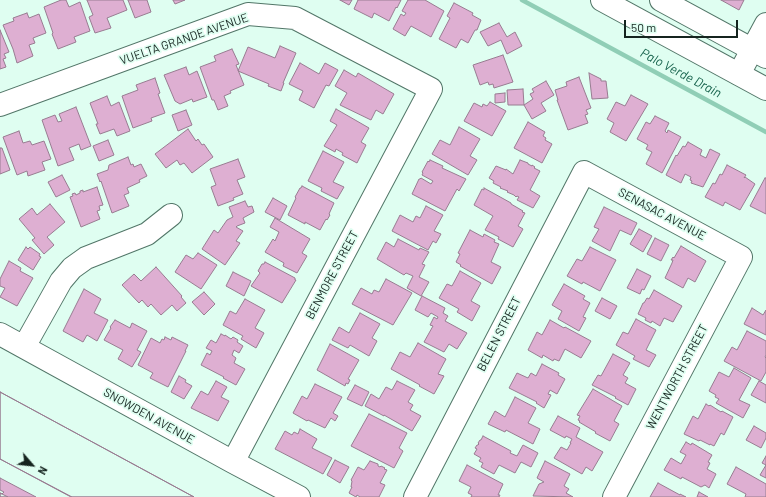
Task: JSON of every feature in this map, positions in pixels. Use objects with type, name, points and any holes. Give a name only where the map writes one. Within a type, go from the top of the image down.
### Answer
[{"type":"street","points":[[602,0],[766,89]]},
{"type":"street","points":[[661,0],[759,53]]},
{"type":"street","name":"VUELTA GRANDE AVENUE","points":[[0,105],[248,14],[295,18],[431,89]]},
{"type":"street","points":[[739,74],[759,53],[766,24]]},
{"type":"street","name":"BENMORE STREET","points":[[233,462],[431,89]]},
{"type":"street","name":"SENASAC AVENUE","points":[[584,172],[741,257]]},
{"type":"street","name":"BELEN STREET","points":[[415,497],[584,172]]},
{"type":"street","points":[[24,347],[61,280],[72,268],[86,258],[148,234],[171,215]]},
{"type":"street","name":"WENTWORTH STREET","points":[[614,497],[741,257]]},
{"type":"street","name":"SNOWDEN AVENUE","points":[[0,334],[299,497]]},
{"type":"building","points":[[61,0],[66,0],[69,7],[80,2],[90,31],[74,37],[76,42],[58,49],[44,7]]},
{"type":"building","points":[[87,0],[123,0],[127,10],[107,18],[111,28],[95,33],[89,17],[93,15]]},
{"type":"building","points":[[128,0],[147,0],[151,12],[135,18]]},
{"type":"building","points":[[173,0],[185,0],[175,4]]},
{"type":"building","points":[[340,0],[352,0],[349,5]]},
{"type":"building","points":[[358,0],[401,0],[389,21],[374,13],[372,18],[354,9]]},
{"type":"building","points":[[408,0],[425,0],[444,11],[431,37],[411,26],[405,36],[393,29],[401,14],[404,16],[406,13],[402,11]]},
{"type":"building","points":[[721,0],[744,0],[739,10]]},
{"type":"building","points":[[454,3],[473,13],[472,15],[481,20],[477,30],[475,30],[468,43],[461,39],[456,48],[439,39],[450,18],[447,16]]},
{"type":"building","points":[[27,13],[29,18],[39,14],[46,33],[33,38],[35,43],[29,45],[33,56],[17,63],[3,25],[14,21],[13,18]]},
{"type":"building","points":[[499,23],[507,37],[515,32],[522,46],[507,54],[501,40],[488,46],[480,32]]},
{"type":"building","points":[[0,30],[9,52],[4,54],[6,58],[3,59],[6,67],[0,69]]},
{"type":"building","points":[[280,46],[296,53],[281,91],[268,86],[269,84],[238,71],[248,47],[275,58]]},
{"type":"building","points":[[232,49],[239,64],[236,65],[244,85],[230,91],[231,93],[224,96],[228,106],[218,110],[214,100],[212,100],[200,67],[216,61],[214,56]]},
{"type":"building","points":[[503,55],[513,82],[494,88],[493,84],[489,85],[488,82],[480,85],[473,65]]},
{"type":"building","points":[[300,63],[319,74],[325,63],[338,70],[329,86],[326,85],[314,108],[299,100],[303,91],[289,84]]},
{"type":"building","points":[[186,67],[189,75],[197,71],[207,97],[193,102],[192,99],[180,104],[175,101],[164,75]]},
{"type":"building","points":[[344,70],[356,77],[358,73],[394,94],[383,114],[376,110],[371,120],[340,105],[347,93],[335,86]]},
{"type":"building","points":[[589,73],[601,79],[601,81],[606,81],[608,98],[592,99]]},
{"type":"building","points":[[579,77],[591,108],[586,110],[588,114],[585,115],[588,123],[568,130],[555,90],[567,86],[566,82]]},
{"type":"building","points":[[155,78],[160,93],[158,94],[165,113],[151,118],[152,121],[133,128],[122,96],[138,90],[136,85]]},
{"type":"building","points":[[546,81],[554,95],[541,103],[546,111],[532,119],[524,105],[533,99],[530,94],[534,92],[532,89]]},
{"type":"building","points":[[523,89],[524,105],[508,105],[507,90]]},
{"type":"building","points":[[505,93],[505,102],[495,103],[495,94]]},
{"type":"building","points":[[631,95],[648,104],[626,141],[610,132],[614,123],[607,119],[616,102],[625,106]]},
{"type":"building","points":[[107,96],[111,106],[119,102],[130,131],[117,136],[114,129],[100,134],[90,103]]},
{"type":"building","points":[[490,102],[506,111],[492,136],[464,121],[474,103],[482,107],[483,104],[487,106]]},
{"type":"building","points":[[76,107],[91,146],[81,150],[79,144],[69,148],[74,160],[58,166],[42,120],[55,115],[58,122],[62,121],[59,114]]},
{"type":"building","points":[[336,109],[369,128],[361,142],[366,145],[357,163],[342,155],[343,153],[336,149],[335,152],[324,146],[337,125],[330,121]]},
{"type":"building","points":[[186,110],[192,125],[178,131],[172,115]]},
{"type":"building","points":[[655,116],[669,123],[665,131],[667,133],[668,130],[681,137],[662,173],[646,164],[652,152],[646,149],[648,145],[637,139],[646,122],[650,124]]},
{"type":"building","points":[[528,122],[545,132],[543,136],[546,138],[545,140],[552,144],[542,163],[514,148]]},
{"type":"building","points":[[459,127],[480,139],[470,156],[477,160],[468,175],[432,154],[440,140],[450,145]]},
{"type":"building","points":[[188,129],[196,141],[198,139],[202,145],[204,144],[213,157],[192,173],[184,163],[180,165],[177,160],[166,168],[155,154]]},
{"type":"building","points":[[19,131],[23,143],[30,141],[32,145],[44,141],[51,159],[42,162],[45,170],[28,176],[27,171],[17,175],[3,137]]},
{"type":"building","points":[[108,140],[114,155],[99,161],[93,146]]},
{"type":"building","points":[[688,142],[702,150],[700,155],[706,158],[710,149],[720,154],[703,187],[691,183],[691,177],[685,174],[681,183],[666,175],[676,155],[677,156],[683,146],[685,147]]},
{"type":"building","points":[[0,148],[2,148],[10,170],[0,174]]},
{"type":"building","points":[[323,151],[344,162],[333,182],[344,187],[337,199],[321,191],[322,188],[308,181]]},
{"type":"building","points":[[128,157],[131,165],[133,164],[134,167],[141,164],[147,176],[139,180],[140,182],[127,188],[129,193],[124,195],[129,206],[112,213],[101,181],[100,182],[97,174],[108,170],[109,165]]},
{"type":"building","points":[[238,159],[245,177],[237,180],[243,194],[233,198],[234,200],[218,206],[211,187],[216,185],[210,169]]},
{"type":"building","points":[[430,160],[443,166],[442,168],[466,179],[459,191],[457,189],[445,211],[412,194],[419,179],[421,178],[431,184],[433,181],[422,175],[422,172]]},
{"type":"building","points":[[520,160],[532,165],[540,171],[530,190],[540,196],[533,208],[517,200],[519,197],[516,197],[507,192],[508,191],[500,188],[501,187],[493,183],[494,181],[489,178],[496,166],[506,169],[513,174]]},
{"type":"building","points":[[727,165],[746,175],[744,178],[745,177],[755,184],[740,210],[725,202],[723,206],[705,197],[713,183],[715,184],[720,174],[722,175]]},
{"type":"building","points":[[62,175],[70,190],[56,197],[48,182]]},
{"type":"building","points":[[766,178],[766,214],[750,206]]},
{"type":"building","points":[[302,186],[334,203],[329,214],[330,215],[320,230],[288,215],[296,198],[295,197]]},
{"type":"building","points":[[97,187],[103,205],[99,206],[100,210],[97,211],[100,219],[81,227],[70,197],[73,196],[72,194],[75,193],[76,195],[80,193],[80,191],[83,190],[83,192]]},
{"type":"building","points":[[484,188],[511,203],[525,213],[518,226],[523,229],[513,247],[498,239],[499,237],[485,230],[493,216],[474,205],[482,189],[484,190]]},
{"type":"building","points":[[273,198],[287,206],[280,220],[265,212]]},
{"type":"building","points":[[245,201],[248,207],[252,206],[254,212],[243,218],[245,223],[236,227],[243,231],[236,241],[240,243],[225,265],[202,249],[214,230],[218,233],[227,220],[233,217],[229,207]]},
{"type":"building","points":[[50,204],[65,222],[47,237],[54,245],[44,254],[32,240],[35,238],[19,219],[32,208],[37,215]]},
{"type":"building","points":[[426,206],[443,215],[434,231],[441,234],[436,243],[433,241],[428,250],[392,231],[400,215],[413,222],[416,216],[420,218]]},
{"type":"building","points":[[604,207],[637,223],[631,235],[620,230],[610,251],[592,241],[599,229],[594,227]]},
{"type":"building","points":[[275,218],[310,239],[302,253],[307,256],[297,273],[283,266],[284,263],[265,252],[273,239],[275,241],[279,232],[270,227]]},
{"type":"building","points":[[639,229],[652,236],[643,252],[630,244]]},
{"type":"building","points":[[470,230],[483,237],[484,234],[499,244],[491,262],[501,267],[492,284],[460,266],[461,265],[456,262],[460,254],[458,253]]},
{"type":"building","points":[[655,238],[669,245],[661,261],[647,254]]},
{"type":"building","points":[[398,239],[419,250],[420,248],[429,252],[422,264],[425,265],[419,277],[429,282],[421,296],[407,288],[413,276],[406,273],[404,275],[377,259],[386,242],[394,247]]},
{"type":"building","points":[[681,246],[706,261],[695,282],[688,278],[683,288],[665,278],[673,260],[671,260],[673,257],[674,258]]},
{"type":"building","points":[[26,247],[28,249],[30,247],[40,254],[39,256],[41,257],[33,270],[18,260]]},
{"type":"building","points":[[590,247],[616,260],[600,291],[567,276],[577,259],[582,261]]},
{"type":"building","points":[[198,253],[217,265],[201,289],[175,272],[186,255],[193,259]]},
{"type":"building","points":[[9,261],[21,268],[20,271],[33,278],[17,306],[0,297],[5,288],[0,286],[0,279]]},
{"type":"building","points":[[265,262],[295,278],[296,280],[282,303],[251,286],[260,273],[258,271],[262,264]]},
{"type":"building","points":[[156,267],[182,296],[181,297],[186,303],[177,311],[172,305],[161,315],[151,304],[148,307],[142,300],[139,303],[122,285],[134,274],[141,281]]},
{"type":"building","points":[[637,269],[651,276],[644,290],[642,289],[640,294],[627,288]]},
{"type":"building","points":[[460,271],[481,283],[471,301],[480,306],[472,321],[457,312],[459,309],[439,298],[447,284],[452,286]]},
{"type":"building","points":[[233,272],[251,281],[244,296],[226,286]]},
{"type":"building","points":[[386,279],[412,293],[393,325],[352,304],[361,288],[372,294],[374,290],[379,292]]},
{"type":"building","points":[[564,284],[585,296],[583,299],[590,303],[583,317],[586,318],[579,331],[558,319],[562,311],[552,305]]},
{"type":"building","points":[[84,289],[101,299],[94,313],[108,320],[97,341],[87,335],[83,342],[63,331]]},
{"type":"building","points":[[654,290],[682,306],[673,322],[664,318],[660,326],[652,321],[651,323],[645,320],[646,318],[638,314],[643,303],[647,298],[649,299]]},
{"type":"building","points":[[204,292],[215,304],[204,315],[192,302]]},
{"type":"building","points":[[422,296],[445,308],[443,313],[448,316],[445,321],[467,333],[457,349],[449,344],[444,352],[424,342],[433,326],[430,325],[434,317],[437,319],[438,317],[431,313],[428,317],[415,310]]},
{"type":"building","points":[[602,298],[617,306],[610,319],[595,311]]},
{"type":"building","points":[[245,299],[265,310],[255,328],[264,333],[256,348],[241,339],[243,336],[223,325],[230,311],[236,314]]},
{"type":"building","points":[[752,308],[763,315],[766,310],[766,335],[744,324]]},
{"type":"building","points":[[360,313],[380,324],[372,338],[377,341],[369,356],[350,345],[348,348],[332,340],[339,327],[349,333]]},
{"type":"building","points":[[636,319],[656,330],[646,350],[656,355],[649,367],[633,359],[635,356],[616,345],[623,332],[628,334]]},
{"type":"building","points":[[115,320],[130,328],[132,323],[147,331],[137,350],[141,352],[132,367],[118,359],[123,350],[104,340]]},
{"type":"building","points":[[550,320],[591,341],[581,358],[565,349],[559,361],[554,359],[553,361],[543,355],[542,358],[528,350],[537,332],[542,335]]},
{"type":"building","points":[[747,331],[766,341],[766,372],[761,381],[724,361],[732,347],[737,350]]},
{"type":"building","points":[[221,334],[231,339],[233,337],[243,346],[239,353],[234,350],[232,355],[236,358],[234,363],[245,369],[236,385],[201,365],[207,353],[210,355],[212,351],[206,348],[211,340],[216,343]]},
{"type":"building","points":[[165,337],[171,340],[172,337],[188,345],[168,387],[150,378],[153,373],[138,365],[151,338],[160,343]]},
{"type":"building","points":[[418,343],[446,359],[438,374],[444,376],[434,394],[391,369],[400,352],[410,357]]},
{"type":"building","points":[[330,344],[359,360],[348,379],[350,380],[348,384],[346,383],[345,386],[317,370]]},
{"type":"building","points":[[613,354],[630,363],[623,375],[628,378],[625,383],[636,389],[628,405],[592,385],[598,375],[601,376]]},
{"type":"building","points":[[542,364],[559,373],[558,375],[565,379],[557,394],[550,390],[548,394],[551,395],[544,408],[536,403],[537,402],[509,388],[517,373],[528,378],[531,373],[536,376]]},
{"type":"building","points":[[734,368],[751,378],[739,400],[750,405],[743,418],[716,403],[719,399],[715,397],[716,395],[709,391],[719,372],[729,377]]},
{"type":"building","points":[[179,376],[192,386],[184,399],[171,392]]},
{"type":"building","points":[[216,381],[227,387],[221,397],[229,401],[218,421],[191,408],[201,391],[208,395]]},
{"type":"building","points":[[397,381],[415,390],[408,402],[413,405],[410,410],[421,416],[412,431],[365,406],[371,394],[379,399],[386,387],[392,390]]},
{"type":"building","points":[[759,381],[766,385],[766,403],[751,395]]},
{"type":"building","points":[[315,384],[342,397],[333,413],[338,416],[335,421],[331,418],[325,428],[308,420],[307,421],[293,413],[302,396],[307,399]]},
{"type":"building","points":[[355,385],[369,392],[362,406],[347,399]]},
{"type":"building","points":[[593,389],[622,406],[614,421],[619,424],[610,441],[595,433],[596,432],[578,420],[580,416],[577,415]]},
{"type":"building","points":[[0,392],[194,497],[72,497],[0,459]]},
{"type":"building","points":[[0,392],[194,497],[71,497],[0,459]]},
{"type":"building","points":[[515,397],[536,408],[528,423],[540,429],[533,444],[506,430],[505,432],[488,424],[495,411],[505,417]]},
{"type":"building","points":[[706,404],[733,417],[724,435],[721,433],[714,446],[684,434],[693,416],[698,419]]},
{"type":"building","points":[[369,414],[407,433],[399,448],[403,451],[394,468],[351,446]]},
{"type":"building","points":[[558,416],[580,428],[576,437],[603,452],[592,471],[586,467],[582,474],[554,458],[561,447],[567,450],[572,439],[566,436],[565,438],[550,430]]},
{"type":"building","points":[[754,426],[766,433],[766,438],[761,448],[746,440]]},
{"type":"building","points":[[300,429],[317,439],[312,448],[332,458],[323,474],[275,449],[285,431],[292,435],[294,432],[298,434]]},
{"type":"building","points":[[483,436],[511,451],[510,453],[517,456],[523,445],[538,453],[531,467],[521,462],[515,473],[499,465],[494,474],[481,467],[483,463],[479,461],[481,458],[474,454],[477,449],[475,448]]},
{"type":"building","points":[[686,442],[691,445],[692,443],[712,455],[708,462],[710,463],[707,469],[716,474],[709,488],[705,485],[701,487],[682,477],[681,479],[664,470],[671,458],[681,464],[686,455],[680,452]]},
{"type":"building","points":[[766,456],[766,465],[762,463]]},
{"type":"building","points":[[335,460],[349,467],[340,483],[327,475]]},
{"type":"building","points":[[370,461],[387,470],[380,483],[385,485],[379,497],[360,497],[357,495],[356,497],[349,493],[352,487],[351,480],[358,467],[364,470]]},
{"type":"building","points":[[545,461],[570,474],[564,486],[569,489],[566,493],[573,497],[533,496],[539,484],[544,482],[537,478]]},
{"type":"building","points":[[467,465],[503,484],[498,495],[500,495],[499,497],[471,497],[472,495],[468,493],[471,487],[459,481]]},
{"type":"building","points":[[766,465],[766,478],[760,475]]},
{"type":"building","points":[[736,467],[766,484],[766,497],[745,497],[746,494],[727,484]]},
{"type":"building","points":[[0,478],[36,497],[0,497],[0,493],[2,494],[4,492],[0,490]]},
{"type":"building","points":[[658,483],[680,495],[686,497],[650,497]]},
{"type":"building","points":[[699,492],[708,497],[697,497]]},
{"type":"building","points":[[0,493],[8,497],[0,497]]},
{"type":"waterway","name":"Palo Verde Drain","points":[[522,0],[766,132]]}]
